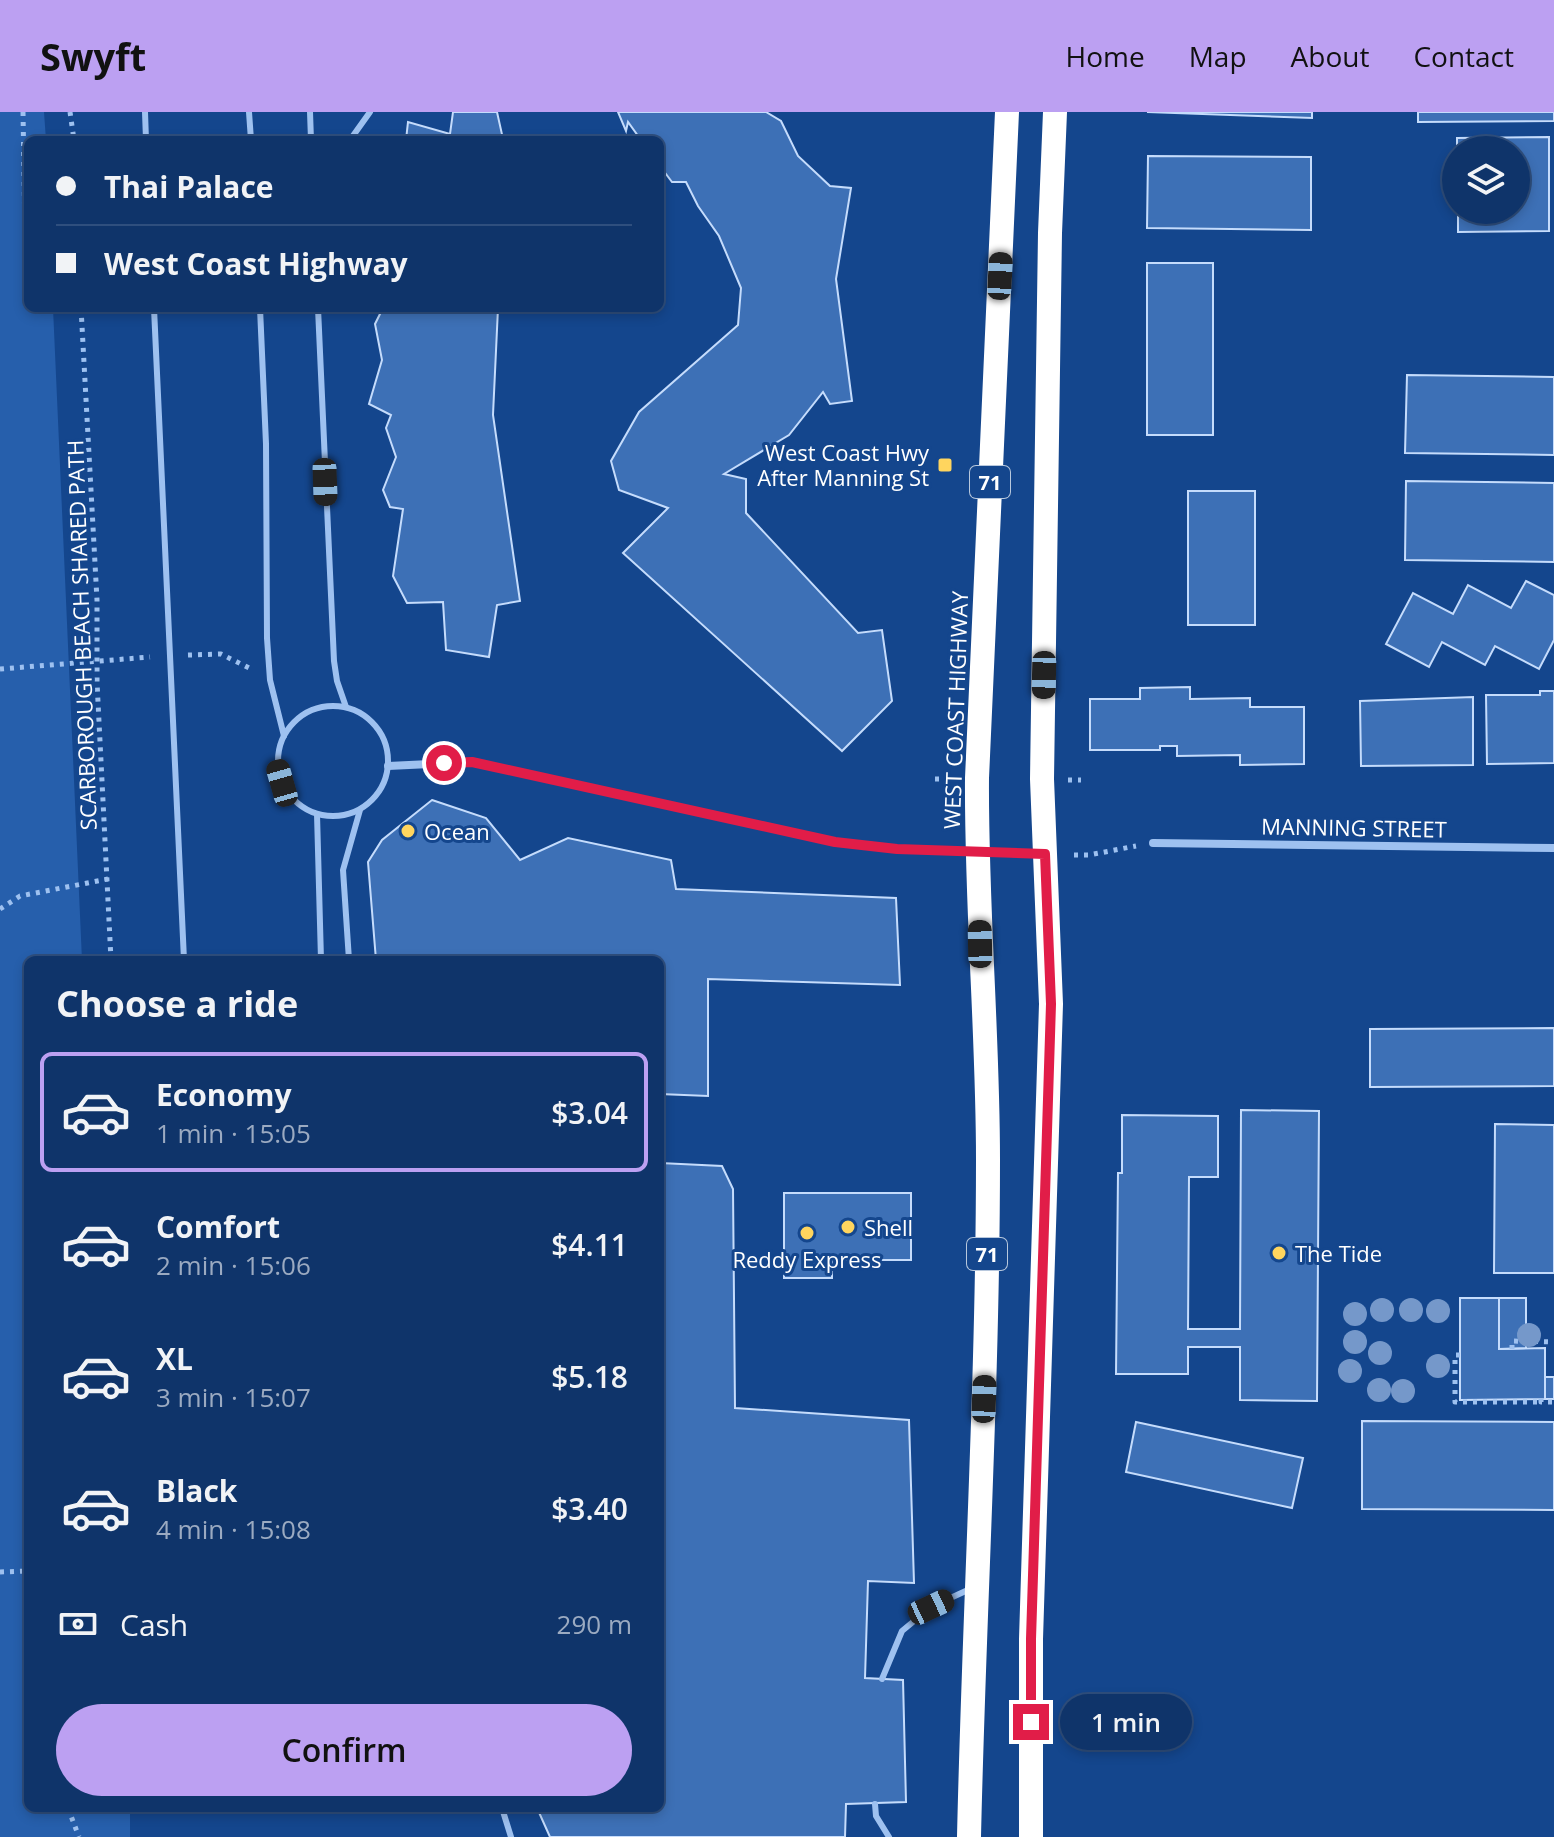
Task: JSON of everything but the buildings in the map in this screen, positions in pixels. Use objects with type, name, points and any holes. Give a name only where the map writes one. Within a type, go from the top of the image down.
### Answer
[{"type":"highway","name":"WEST COAST HIGHWAY","points":[[969,1837],[986,1353],[988,1155],[977,851],[978,762],[1007,112]]},
{"type":"highway","points":[[1031,1837],[1031,1639],[1051,1004],[1042,779],[1050,233],[1055,112]]},
{"type":"street","points":[[388,766],[472,762],[835,842],[897,849],[1045,854]]},
{"type":"street","name":"MANNING STREET","points":[[1153,843],[1554,848]]},
{"type":"lane","points":[[145,112],[146,136]]},
{"type":"lane","points":[[251,112],[251,136]]},
{"type":"lane","points":[[310,112],[311,136]]},
{"type":"lane","points":[[353,136],[370,112]]},
{"type":"lane","points":[[154,312],[184,956]]},
{"type":"lane","points":[[260,312],[266,444],[267,638],[270,680],[284,736]]},
{"type":"lane","points":[[318,312],[334,661],[346,707]]},
{"type":"lane","points":[[328,706],[346,707],[361,713],[382,735],[387,750],[388,766],[384,783],[374,799],[360,810],[346,815],[317,814],[302,807],[290,796],[277,767],[278,751],[284,736],[295,721],[310,711],[328,706]]},
{"type":"lane","points":[[349,956],[343,870],[360,810]]},
{"type":"lane","points":[[317,814],[321,956]]},
{"type":"lane","points":[[882,1679],[902,1631],[931,1607],[978,1585]]},
{"type":"lane","points":[[875,1804],[876,1816],[889,1837]]},
{"type":"lane","points":[[503,1812],[511,1837]]},
{"type":"path","points":[[23,112],[24,174]]},
{"type":"path","points":[[70,112],[73,136]]},
{"type":"path","name":"SCARBOROUGH BEACH SHARED PATH","points":[[81,312],[97,600],[111,956]]},
{"type":"path","points":[[0,669],[221,654]]},
{"type":"path","points":[[1045,854],[1089,855],[1153,843]]},
{"type":"path","points":[[0,909],[20,896],[108,879]]},
{"type":"path","points":[[1512,1349],[1512,1341],[1554,1342]]},
{"type":"path","points":[[1460,1355],[1455,1355],[1455,1402],[1554,1402]]},
{"type":"path","points":[[1,1570],[24,1571]]},
{"type":"path","points":[[70,1812],[79,1837]]},
{"type":"shaded area","points":[[0,112],[44,112],[46,136],[24,136],[24,312],[53,312],[82,956],[24,956],[24,1812],[130,1812],[130,1837],[0,1837]]},
{"type":"place","name":"West Coast Hwy After Manning St","points":[[945,465]]},
{"type":"place","name":"Ocean","points":[[408,831]]},
{"type":"place","name":"Shell","points":[[848,1227]]},
{"type":"place","name":"Reddy Express","points":[[807,1233]]},
{"type":"place","name":"The Tide","points":[[1279,1253]]},
{"type":"route","points":[[444,763],[472,762],[835,842],[897,849],[1045,854],[1051,1004],[1031,1722]]}]
